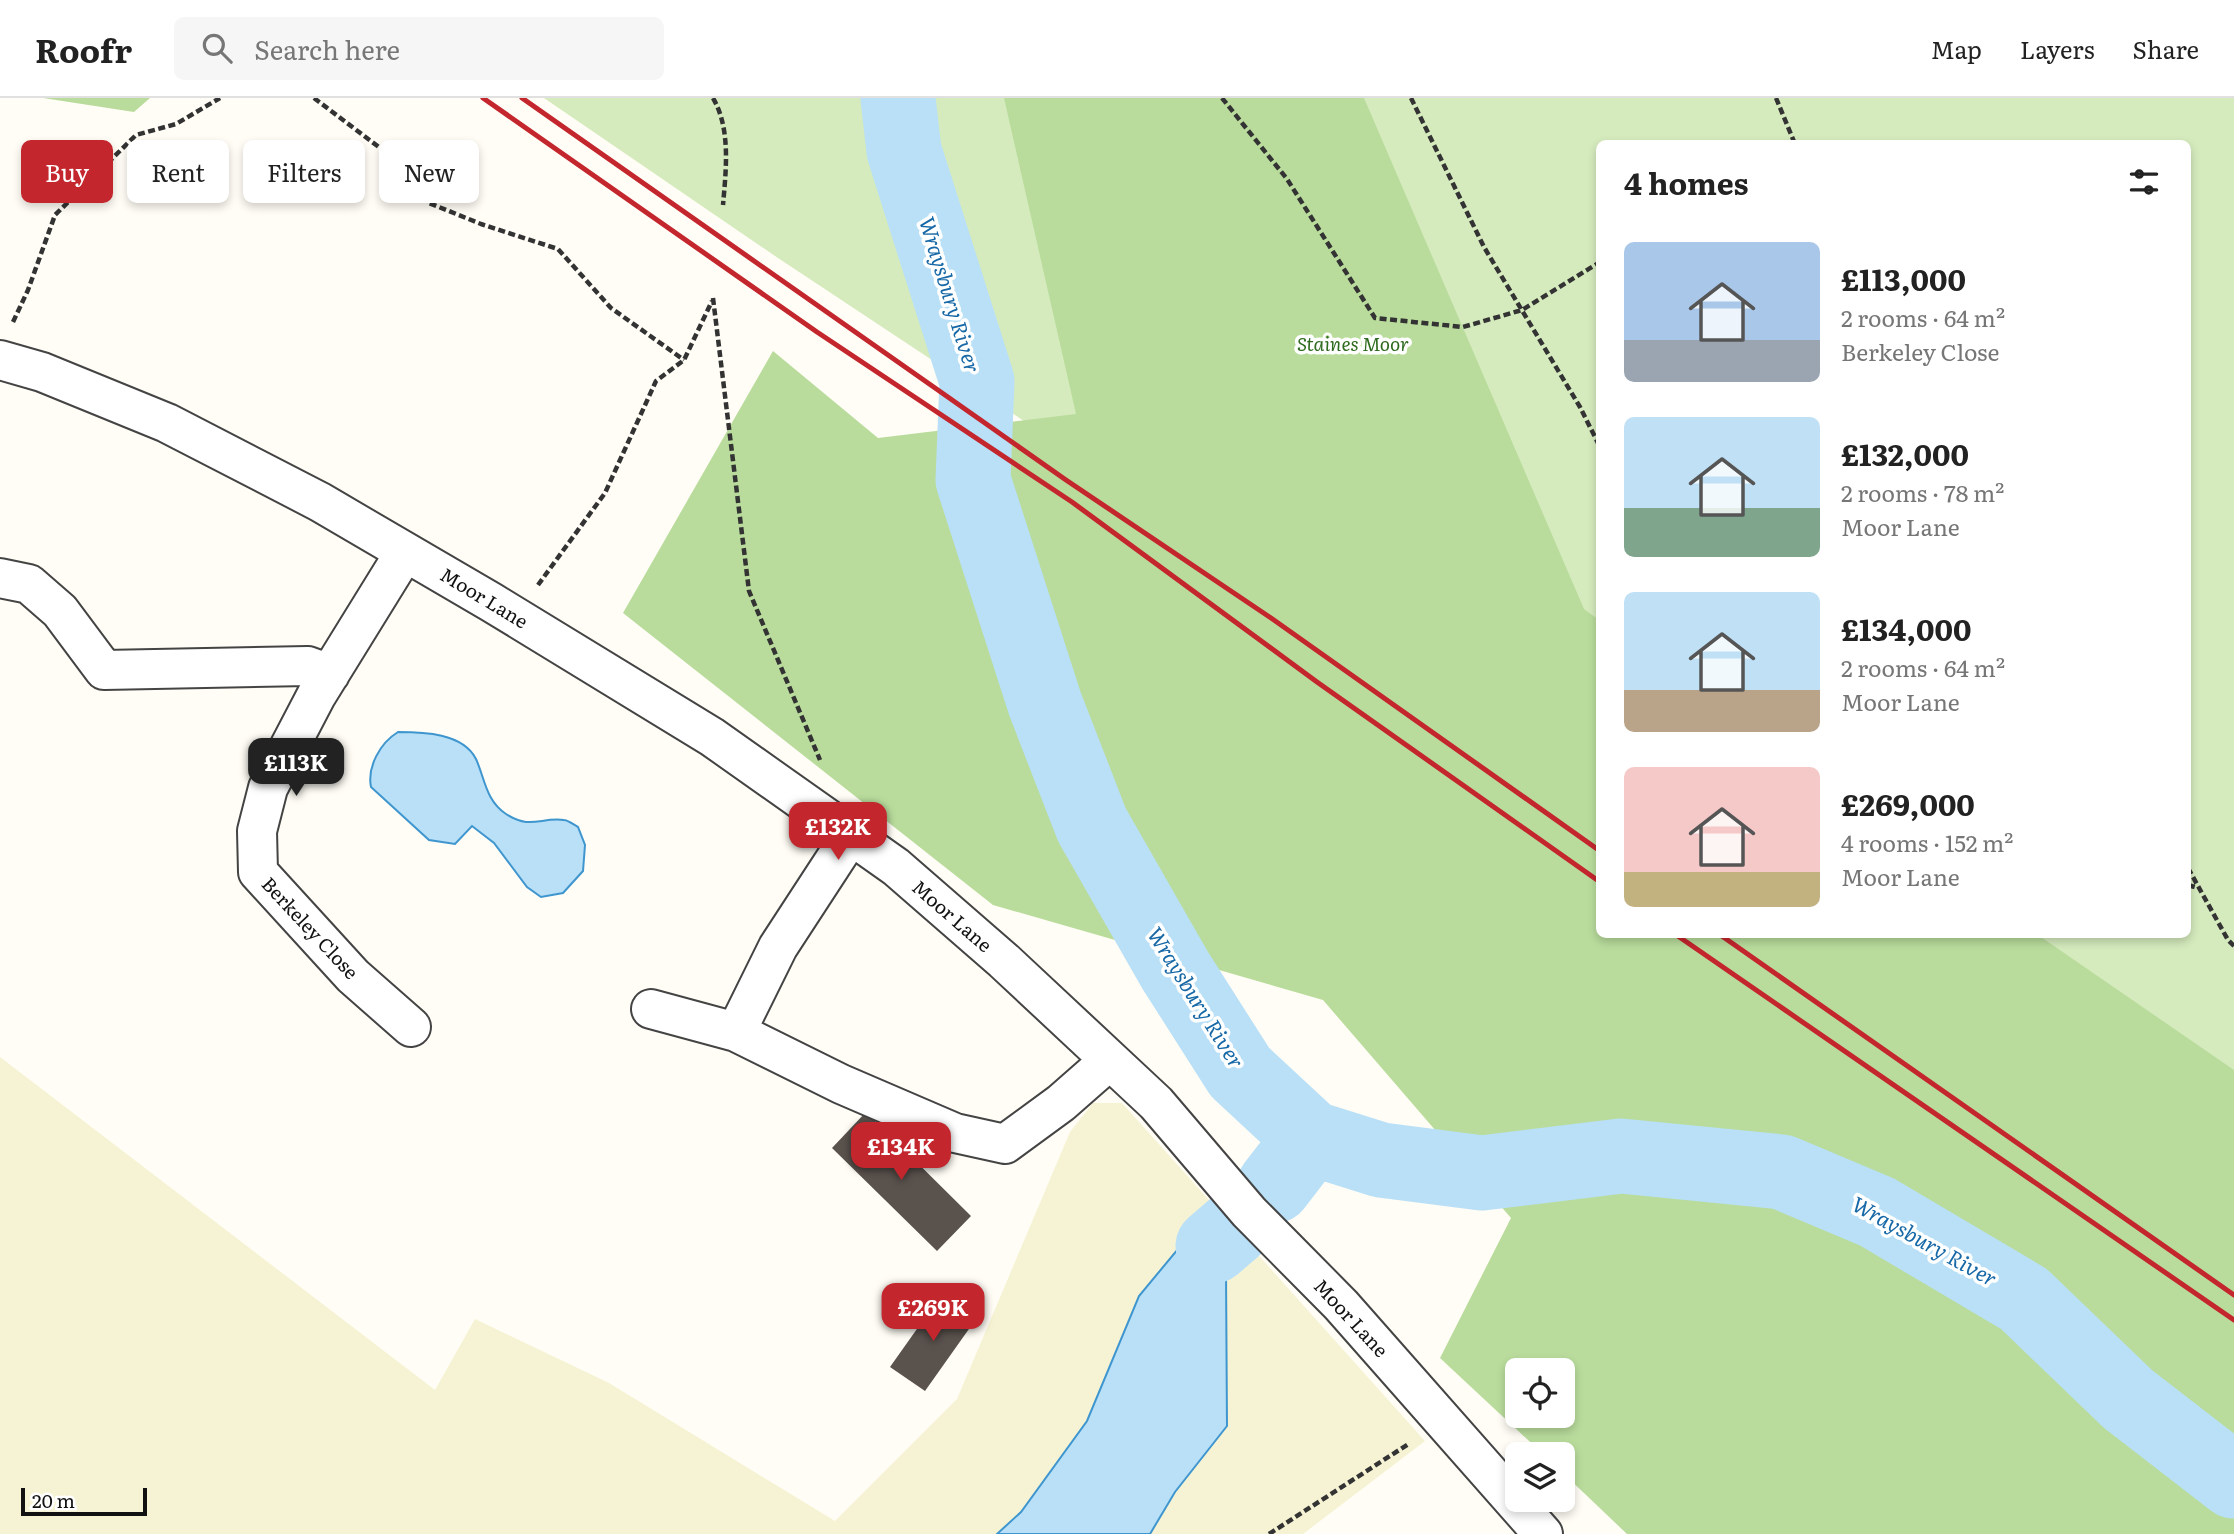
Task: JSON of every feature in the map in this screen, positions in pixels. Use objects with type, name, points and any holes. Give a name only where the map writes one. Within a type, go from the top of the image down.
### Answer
[{"type":"street","name":"Moor Lane","points":[[6,342],[42,372],[167,423],[320,502],[405,552],[712,737],[895,867],[955,918],[1156,1103],[1249,1212],[1341,1305],[1542,1534]]},
{"type":"street","name":"Berkeley Close","points":[[405,552],[330,674],[268,788],[257,831],[258,872],[353,976],[411,1027]]},
{"type":"street","points":[[0,578],[29,584],[60,611],[104,670],[308,666],[330,674]]},
{"type":"street","points":[[736,1032],[778,947],[851,835]]},
{"type":"street","points":[[652,1009],[736,1032],[841,1084],[955,1133],[1005,1144],[1061,1103],[1110,1060]]},
{"type":"path","points":[[6,342],[55,215],[136,135],[176,124],[220,98]]},
{"type":"path","points":[[314,98],[388,154],[429,203],[481,224],[558,249],[611,308],[684,360]]},
{"type":"path","points":[[713,98],[722,114],[726,167],[723,205]]},
{"type":"path","points":[[1222,98],[1287,179],[1375,318],[1463,327],[1522,310],[1596,264]]},
{"type":"path","points":[[1411,98],[1484,247],[1580,407],[1596,439]]},
{"type":"path","points":[[1776,98],[1792,140]]},
{"type":"path","points":[[515,617],[605,493],[656,381],[684,360],[713,298],[749,591],[824,771]]},
{"type":"path","points":[[2191,873],[2228,940],[2234,946]]},
{"type":"path","points":[[2191,886],[2199,888]]},
{"type":"path","points":[[1269,1534],[1445,1421]]},
{"type":"shaded area","points":[[0,1057],[435,1390],[475,1319],[609,1383],[835,1521],[957,1399],[1070,1132],[1093,1103],[1122,1103],[1425,1441],[1303,1534],[0,1534]]},
{"type":"green space","points":[[43,98],[150,98],[134,112]]},
{"type":"green space","name":"Staines Moor","points":[[544,98],[2234,98],[2234,1230],[1804,938],[2191,938],[2191,140],[1596,140],[1596,800],[778,258]]},
{"type":"green space","points":[[1004,98],[1364,98],[1584,609],[1596,618],[1596,938],[2042,938],[2234,1070],[2234,1534],[1627,1534],[1575,1484],[1575,1442],[1530,1442],[1515,1428],[1575,1428],[1575,1358],[1505,1358],[1505,1419],[1440,1358],[1511,1218],[1323,1000],[993,905],[623,613],[773,351],[878,438],[1076,414]]},
{"type":"water","points":[[398,732],[442,736],[462,744],[476,759],[494,803],[515,819],[529,822],[564,820],[578,827],[585,845],[583,871],[563,893],[541,897],[527,887],[494,843],[472,826],[455,844],[429,840],[371,787],[371,772],[376,756]]},
{"type":"water","points":[[1188,1237],[1213,1246],[1226,1271],[1227,1426],[1175,1492],[1150,1534],[997,1534],[1021,1512],[1087,1421],[1139,1296]]},
{"type":"building","points":[[866,1112],[971,1216],[937,1251],[832,1148]]},
{"type":"building","points":[[941,1295],[976,1319],[925,1391],[890,1367]]},
{"type":"waterway","name":"Wraysbury River","points":[[898,98],[904,151],[977,381],[973,480],[1045,704],[1092,825],[1175,970],[1240,1072],[1311,1138],[1381,1160],[1482,1173],[1621,1156],[1782,1172],[1877,1212],[2024,1299],[2128,1399],[2234,1481]]},
{"type":"waterway","points":[[1274,1186],[1311,1138]]},
{"type":"waterway","points":[[1213,1246],[1234,1228]]},
{"type":"railway","points":[[483,98],[817,332],[1072,502],[1317,682],[1596,879]]},
{"type":"railway","points":[[522,98],[1066,480],[1271,618],[1596,848]]},
{"type":"railway","points":[[1681,938],[2234,1320]]},
{"type":"railway","points":[[1725,938],[2234,1295]]}]
